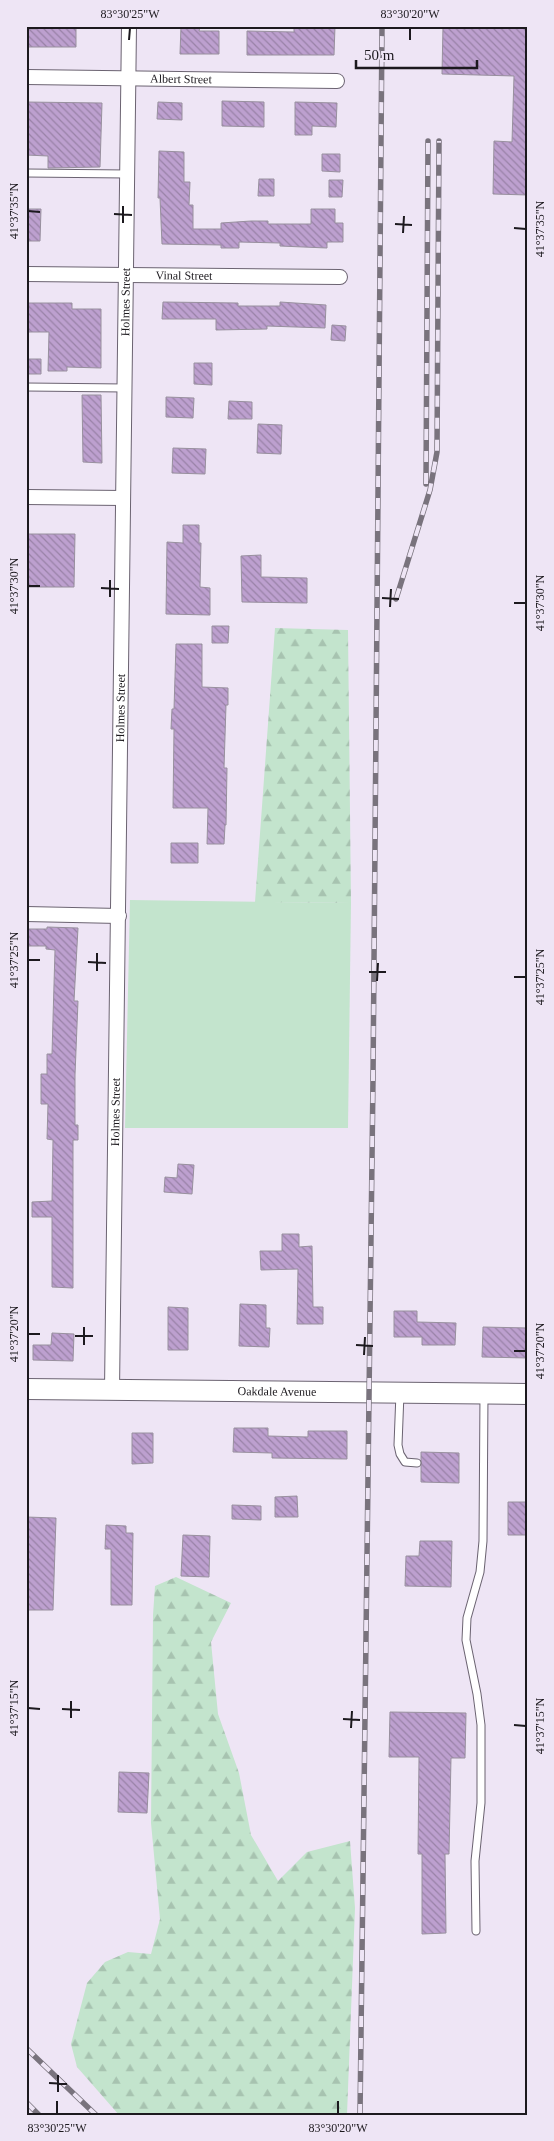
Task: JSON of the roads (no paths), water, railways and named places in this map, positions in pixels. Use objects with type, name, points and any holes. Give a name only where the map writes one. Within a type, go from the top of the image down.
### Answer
[{"type":"street","name":"Holmes Street","points":[[112,1390],[129,26]]},
{"type":"street","name":"Albert Street","points":[[26,77],[337,81]]},
{"type":"street","name":"Vinal Street","points":[[26,274],[340,277]]},
{"type":"street","points":[[26,497],[123,498]]},
{"type":"street","points":[[26,914],[119,916]]},
{"type":"street","name":"Oakdale Avenue","points":[[26,1388],[528,1394]]},
{"type":"lane","points":[[26,173],[128,174]]},
{"type":"lane","points":[[26,387],[125,388]]},
{"type":"lane","points":[[400,1393],[400,1454],[405,1462],[417,1463]]},
{"type":"lane","points":[[476,1931],[475,1861],[481,1803],[481,1725],[466,1640],[467,1618],[480,1572],[483,1541],[484,1394]]},
{"type":"railway","points":[[360,2115],[373,1079],[382,26]]},
{"type":"railway","points":[[426,484],[428,141]]},
{"type":"railway","points":[[396,599],[430,490],[437,452],[439,141]]},
{"type":"railway","points":[[26,2048],[96,2115]]},
{"type":"railway","points":[[26,2102],[39,2115]]}]
